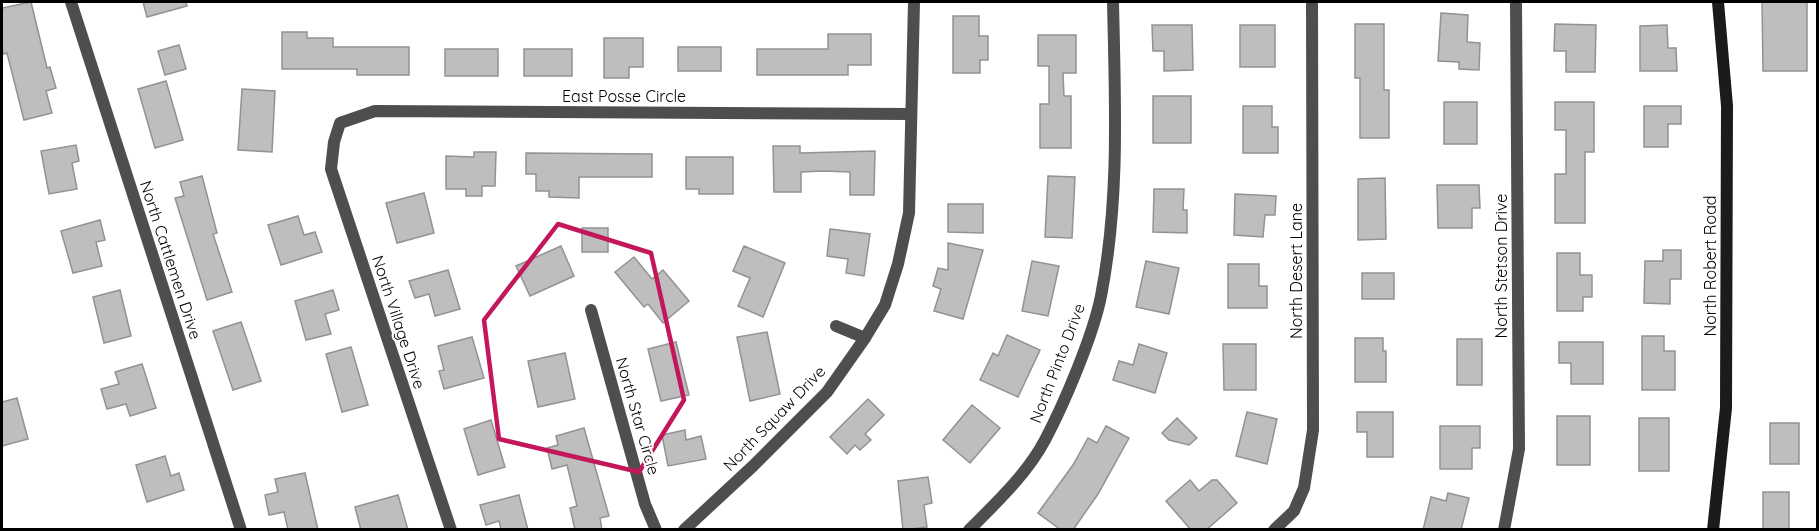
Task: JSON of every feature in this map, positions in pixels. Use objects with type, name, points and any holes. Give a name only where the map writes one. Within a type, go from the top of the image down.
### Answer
[{"type":"main road","name":"North Robert Road","points":[[1713,530],[1726,408],[1727,106],[1718,2]]},
{"type":"street","name":"North Cattlemen Drive","points":[[71,2],[241,530]]},
{"type":"street","name":"North Squaw Drive","points":[[684,530],[753,466],[827,392],[866,338],[885,305],[898,264],[909,213],[914,2]]},
{"type":"street","name":"North Pinto Drive","points":[[969,530],[1001,499],[1044,441],[1078,364],[1101,298],[1112,217],[1115,127],[1113,2]]},
{"type":"street","name":"North Desert Lane","points":[[1274,530],[1294,511],[1304,488],[1313,430],[1312,2]]},
{"type":"street","name":"North Stetson Drive","points":[[1504,530],[1519,449],[1516,2]]},
{"type":"street","name":"East Posse Circle","points":[[340,123],[375,111],[910,114]]},
{"type":"street","name":"North Village Drive","points":[[340,123],[334,142],[331,169],[451,530]]},
{"type":"street","name":"North Star Circle","points":[[591,310],[645,504],[656,530]]},
{"type":"street","points":[[836,326],[866,338]]},
{"type":"highlighted area","points":[[558,224],[651,253],[684,400],[639,472],[499,439],[484,320]]},
{"type":"building","points":[[31,2],[47,68],[50,67],[56,88],[46,91],[52,113],[24,120],[7,53],[3,54],[2,8]]},
{"type":"building","points":[[143,2],[186,2],[187,6],[147,17]]},
{"type":"building","points":[[1762,2],[1807,2],[1807,71],[1763,71]]},
{"type":"building","points":[[1441,13],[1468,15],[1467,42],[1480,43],[1479,70],[1459,69],[1459,62],[1438,61]]},
{"type":"building","points":[[953,16],[979,16],[979,36],[988,36],[988,60],[980,60],[980,73],[953,73]]},
{"type":"building","points":[[1355,24],[1384,24],[1384,90],[1389,90],[1389,138],[1360,138],[1360,78],[1355,78]]},
{"type":"building","points":[[1555,24],[1596,25],[1595,72],[1566,72],[1566,51],[1554,51]]},
{"type":"building","points":[[1152,25],[1192,25],[1193,70],[1164,71],[1164,51],[1153,51]]},
{"type":"building","points":[[1240,25],[1275,25],[1275,67],[1240,67]]},
{"type":"building","points":[[1667,25],[1668,48],[1676,48],[1677,71],[1640,71],[1640,26]]},
{"type":"building","points":[[282,32],[307,32],[307,38],[333,38],[333,47],[409,47],[409,75],[357,75],[357,69],[282,69]]},
{"type":"building","points":[[828,34],[871,34],[871,65],[848,65],[848,75],[757,75],[757,49],[828,49]]},
{"type":"building","points":[[1038,35],[1076,35],[1076,73],[1063,73],[1064,96],[1071,96],[1071,148],[1040,148],[1040,104],[1049,104],[1049,66],[1038,66]]},
{"type":"building","points":[[604,38],[643,38],[643,67],[629,67],[629,78],[604,78]]},
{"type":"building","points":[[179,45],[186,69],[165,75],[158,51]]},
{"type":"building","points":[[678,47],[721,47],[721,71],[678,71]]},
{"type":"building","points":[[445,49],[498,49],[498,76],[445,76]]},
{"type":"building","points":[[524,49],[572,49],[572,76],[524,76]]},
{"type":"building","points":[[166,81],[183,140],[155,148],[138,89]]},
{"type":"building","points":[[242,89],[275,91],[272,152],[238,150]]},
{"type":"building","points":[[1153,96],[1191,96],[1191,143],[1153,143]]},
{"type":"building","points":[[1444,102],[1477,102],[1477,144],[1444,144]]},
{"type":"building","points":[[1555,102],[1594,102],[1594,152],[1585,152],[1585,223],[1555,223],[1555,174],[1566,174],[1566,130],[1555,130]]},
{"type":"building","points":[[1243,106],[1272,106],[1272,127],[1278,127],[1278,153],[1243,153]]},
{"type":"building","points":[[1644,106],[1681,106],[1681,124],[1668,124],[1668,147],[1644,147]]},
{"type":"building","points":[[76,145],[79,161],[72,163],[77,189],[49,194],[41,151]]},
{"type":"building","points":[[773,146],[800,146],[800,153],[875,151],[874,195],[850,195],[850,172],[824,171],[801,172],[801,192],[774,192]]},
{"type":"building","points":[[474,152],[496,152],[495,186],[482,186],[482,196],[466,196],[466,189],[446,189],[446,156],[474,157]]},
{"type":"building","points":[[526,153],[652,154],[652,177],[579,177],[579,198],[549,197],[549,191],[536,191],[536,174],[526,174]]},
{"type":"building","points":[[686,157],[733,157],[733,194],[699,194],[699,189],[686,189]]},
{"type":"building","points":[[202,176],[217,233],[213,234],[232,292],[207,300],[175,198],[184,196],[180,182]]},
{"type":"building","points":[[1048,176],[1075,177],[1072,238],[1045,237]]},
{"type":"building","points":[[1385,178],[1386,239],[1358,240],[1358,179]]},
{"type":"building","points":[[1437,185],[1479,185],[1480,208],[1472,208],[1472,228],[1438,228]]},
{"type":"building","points":[[1154,189],[1184,189],[1183,210],[1187,210],[1187,233],[1153,232]]},
{"type":"building","points":[[424,193],[434,233],[397,243],[386,203]]},
{"type":"building","points":[[1235,194],[1276,196],[1275,215],[1265,215],[1263,237],[1234,235]]},
{"type":"building","points":[[948,204],[983,204],[983,233],[948,232]]},
{"type":"building","points":[[298,216],[304,235],[315,232],[322,252],[281,265],[268,225]]},
{"type":"building","points":[[100,220],[105,240],[96,242],[102,266],[73,273],[61,231]]},
{"type":"building","points":[[582,228],[608,228],[608,252],[582,252]]},
{"type":"building","points":[[830,229],[870,234],[864,276],[846,273],[848,259],[827,256]]},
{"type":"building","points":[[948,243],[983,250],[963,319],[934,311],[941,289],[933,286],[938,268],[948,270]]},
{"type":"building","points":[[561,246],[574,276],[530,296],[516,266]]},
{"type":"building","points":[[744,246],[785,263],[763,317],[738,306],[750,278],[733,271]]},
{"type":"building","points":[[1663,250],[1681,250],[1681,279],[1670,279],[1670,304],[1644,303],[1645,261],[1663,261]]},
{"type":"building","points":[[1557,253],[1580,253],[1580,275],[1592,275],[1592,297],[1583,297],[1583,311],[1557,311]]},
{"type":"building","points":[[634,257],[652,279],[663,270],[689,301],[663,323],[648,304],[644,307],[615,272]]},
{"type":"building","points":[[1032,261],[1059,266],[1048,316],[1022,311]]},
{"type":"building","points":[[1146,261],[1179,268],[1169,314],[1136,307]]},
{"type":"building","points":[[1228,264],[1259,264],[1259,286],[1267,286],[1267,308],[1228,308]]},
{"type":"building","points":[[448,270],[460,309],[435,316],[429,294],[415,298],[409,281]]},
{"type":"building","points":[[1362,273],[1394,273],[1394,299],[1362,299]]},
{"type":"building","points":[[120,290],[131,336],[104,343],[93,297]]},
{"type":"building","points":[[333,290],[339,310],[325,314],[331,334],[306,340],[295,301]]},
{"type":"building","points":[[241,322],[261,381],[233,390],[213,331]]},
{"type":"building","points":[[767,332],[780,394],[750,401],[737,337]]},
{"type":"building","points":[[1007,335],[1040,350],[1018,397],[980,380],[993,353],[998,356]]},
{"type":"building","points":[[1642,336],[1664,336],[1664,351],[1675,351],[1675,390],[1642,390]]},
{"type":"building","points":[[472,337],[484,378],[444,389],[439,371],[444,370],[438,346]]},
{"type":"building","points":[[1355,338],[1383,338],[1383,351],[1386,351],[1386,382],[1355,382]]},
{"type":"building","points":[[1457,339],[1482,339],[1482,385],[1457,385]]},
{"type":"building","points":[[676,342],[689,395],[661,401],[648,349]]},
{"type":"building","points":[[1559,342],[1603,342],[1603,384],[1571,384],[1571,363],[1559,363]]},
{"type":"building","points":[[1139,344],[1167,353],[1155,393],[1113,380],[1119,361],[1133,365]]},
{"type":"building","points":[[1223,344],[1256,344],[1256,390],[1224,390]]},
{"type":"building","points":[[351,347],[368,405],[342,412],[326,354]]},
{"type":"building","points":[[565,353],[575,399],[538,407],[528,361]]},
{"type":"building","points":[[142,364],[156,408],[130,416],[126,404],[107,409],[101,389],[119,384],[115,372]]},
{"type":"building","points":[[17,398],[28,439],[2,446],[2,402]]},
{"type":"building","points":[[868,399],[884,415],[865,434],[871,440],[860,450],[855,445],[847,454],[830,437]]},
{"type":"building","points":[[972,405],[1000,428],[970,463],[943,440]]},
{"type":"building","points":[[1247,412],[1277,419],[1267,464],[1236,456]]},
{"type":"building","points":[[1357,412],[1393,412],[1393,457],[1367,457],[1367,432],[1357,432]]},
{"type":"building","points":[[1557,416],[1590,416],[1590,465],[1557,465]]},
{"type":"building","points":[[1177,418],[1197,438],[1189,445],[1169,440],[1162,433]]},
{"type":"building","points":[[1639,418],[1669,418],[1669,471],[1639,471]]},
{"type":"building","points":[[491,420],[505,467],[478,475],[464,429]]},
{"type":"building","points":[[1770,423],[1799,423],[1799,464],[1770,464]]},
{"type":"building","points":[[1106,426],[1129,438],[1098,494],[1073,530],[1061,530],[1038,513],[1073,465],[1088,438],[1097,443]]},
{"type":"building","points":[[1440,426],[1480,426],[1480,448],[1472,448],[1472,469],[1440,469]]},
{"type":"building","points":[[584,428],[609,516],[600,518],[602,530],[575,530],[570,508],[577,506],[567,465],[552,469],[547,448],[558,445],[556,436]]},
{"type":"building","points":[[685,430],[686,440],[701,436],[706,459],[668,466],[662,435]]},
{"type":"building","points":[[165,456],[171,476],[179,473],[184,490],[147,502],[136,465]]},
{"type":"building","points":[[305,473],[318,530],[288,530],[284,512],[269,515],[265,495],[278,492],[275,479]]},
{"type":"building","points":[[928,477],[932,503],[924,505],[927,527],[903,530],[898,481]]},
{"type":"building","points":[[1190,480],[1199,491],[1212,480],[1217,480],[1237,503],[1206,530],[1191,530],[1166,501]]},
{"type":"building","points":[[1763,492],[1789,492],[1789,530],[1763,530]]},
{"type":"building","points":[[1448,493],[1469,498],[1461,530],[1423,530],[1431,497],[1446,501]]},
{"type":"building","points":[[398,495],[408,530],[361,530],[355,507]]},
{"type":"building","points":[[519,495],[528,530],[501,530],[499,521],[486,525],[480,505]]}]
